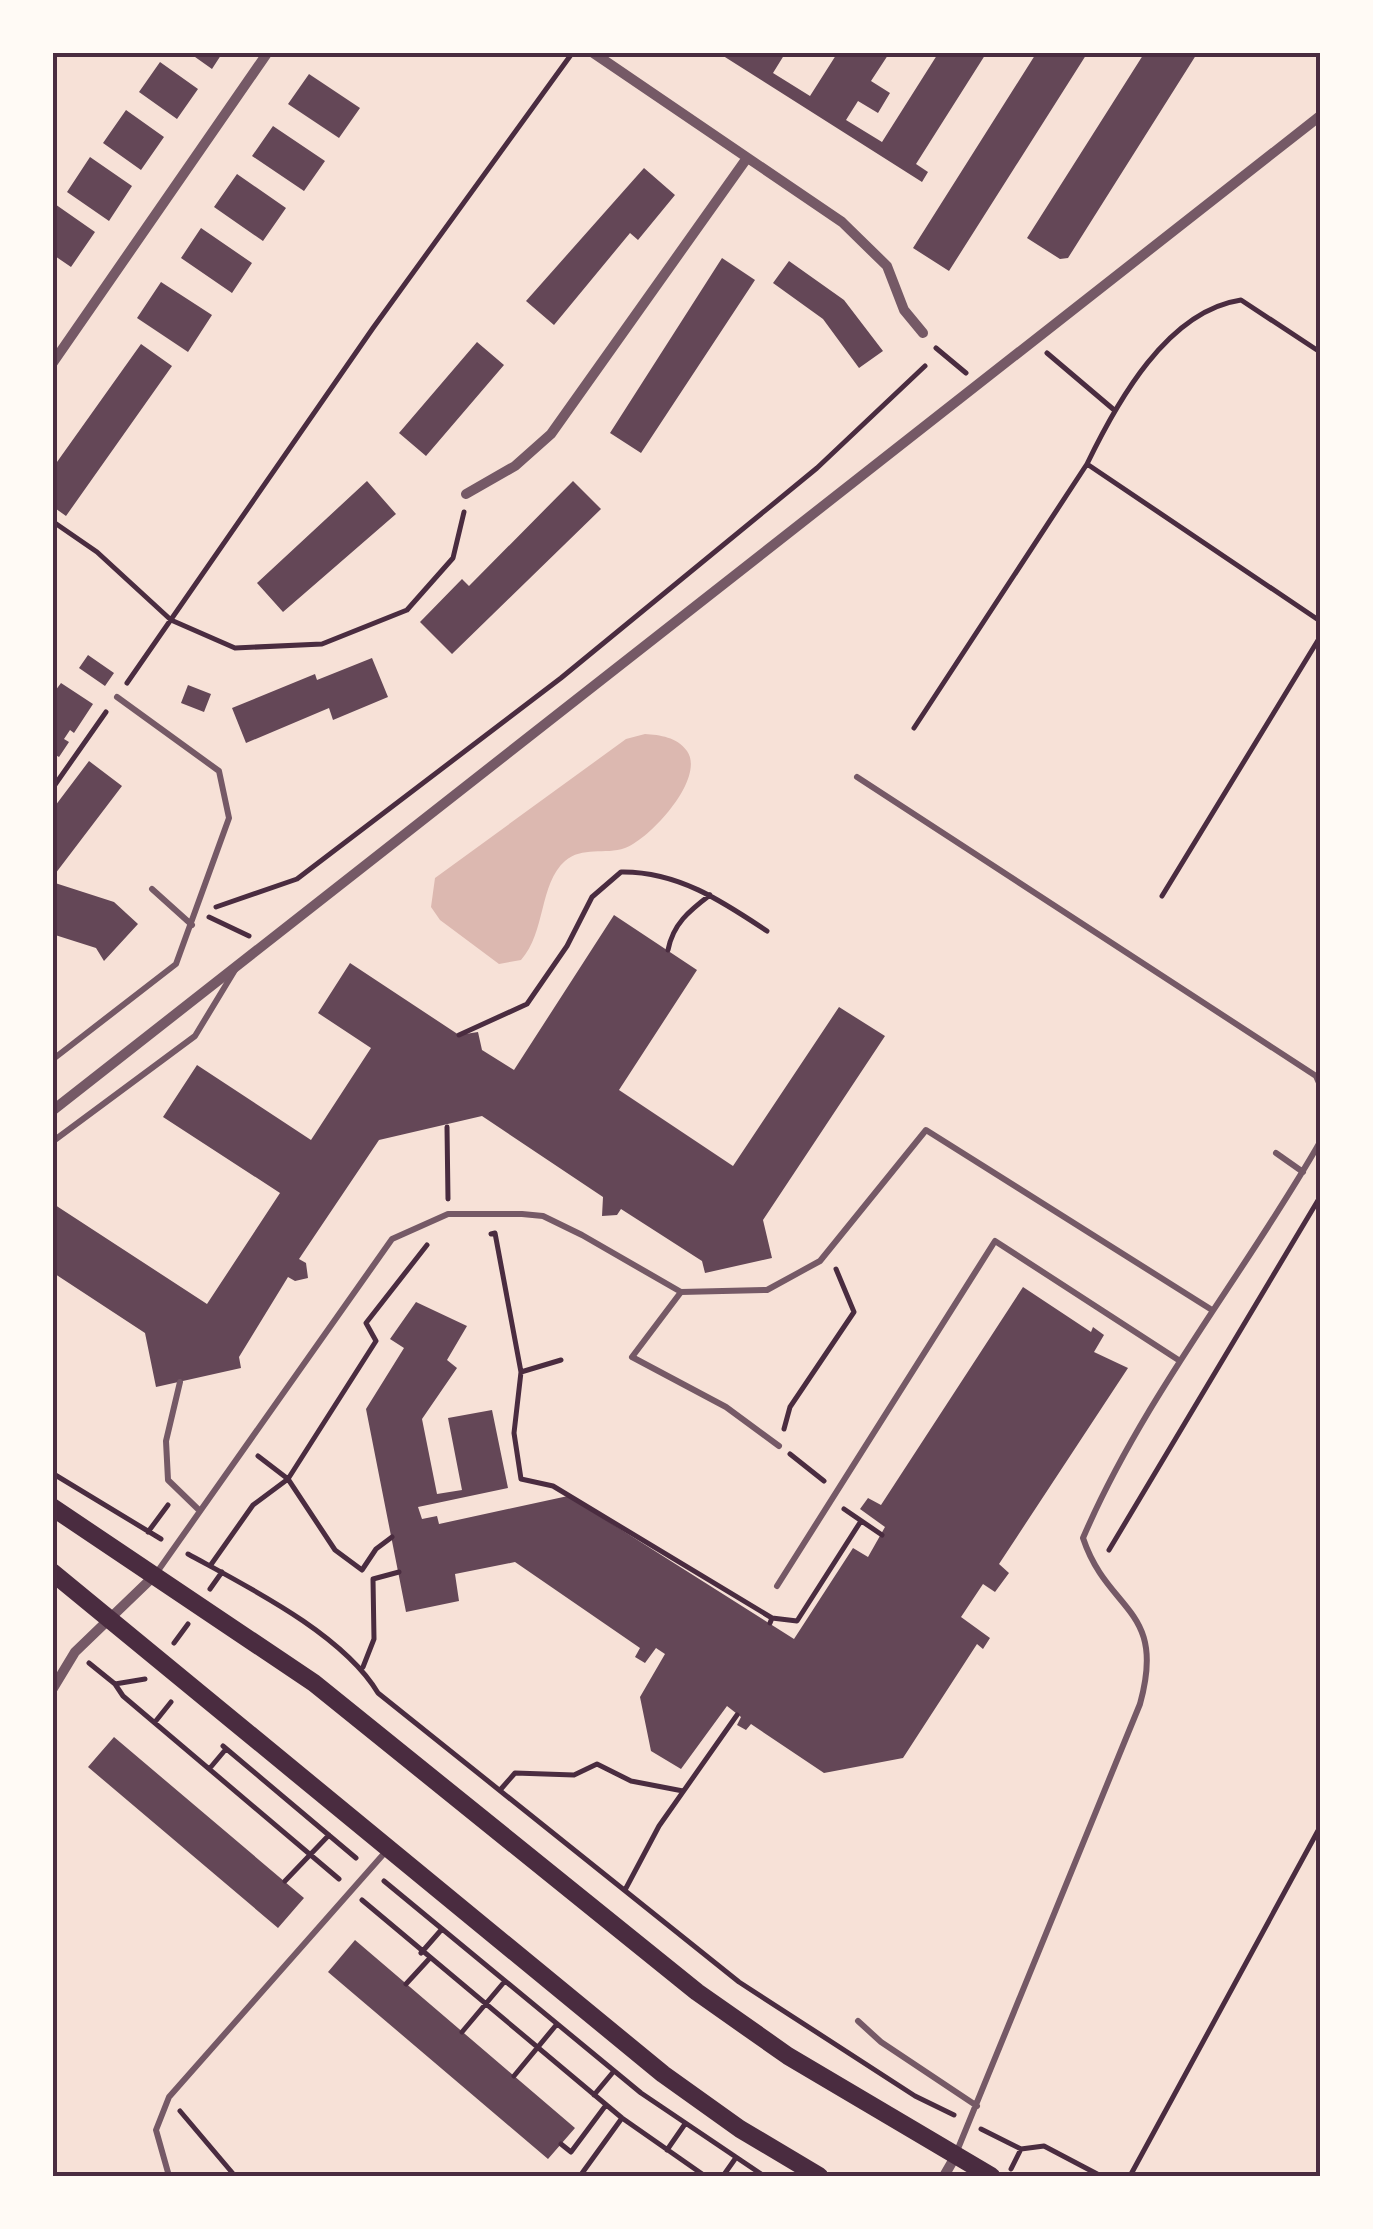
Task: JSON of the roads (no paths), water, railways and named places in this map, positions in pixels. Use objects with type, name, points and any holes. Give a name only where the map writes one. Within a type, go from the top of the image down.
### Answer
[{"type":"main road","points":[[52,1507],[314,1683],[697,1992],[788,2056],[991,2176]]},
{"type":"main road","points":[[52,1572],[663,2074],[740,2129],[819,2176]]},
{"type":"street","points":[[52,364],[268,52]]},
{"type":"street","points":[[592,52],[828,210],[870,246],[896,283],[904,310],[923,333]]},
{"type":"street","points":[[52,1111],[1320,116]]},
{"type":"street","points":[[466,494],[515,466],[551,434],[747,158]]},
{"type":"street","points":[[52,1690],[75,1652],[154,1576]]},
{"type":"street","points":[[944,2176],[955,2157]]},
{"type":"lane","points":[[52,1060],[176,964],[229,818],[218,771],[116,698]]},
{"type":"lane","points":[[856,777],[1316,1076],[1320,1085]]},
{"type":"lane","points":[[152,889],[192,925]]},
{"type":"lane","points":[[52,1142],[195,1036],[238,964]]},
{"type":"lane","points":[[154,1576],[392,1238],[448,1214],[480,1211],[543,1216],[681,1292],[767,1290],[820,1261],[926,1130],[1212,1310]]},
{"type":"lane","points":[[955,2157],[1140,1704],[1150,1669],[1147,1640],[1097,1569],[1084,1538],[1103,1491],[1212,1310],[1320,1142]]},
{"type":"lane","points":[[1276,1153],[1303,1172]]},
{"type":"lane","points":[[777,1586],[995,1240],[1180,1362]]},
{"type":"lane","points":[[681,1292],[632,1357],[726,1406],[779,1446]]},
{"type":"lane","points":[[180,1382],[166,1441],[168,1480],[200,1510]]},
{"type":"lane","points":[[169,2176],[156,2130],[169,2098],[388,1848]]},
{"type":"lane","points":[[858,2021],[881,2042],[978,2106]]}]
